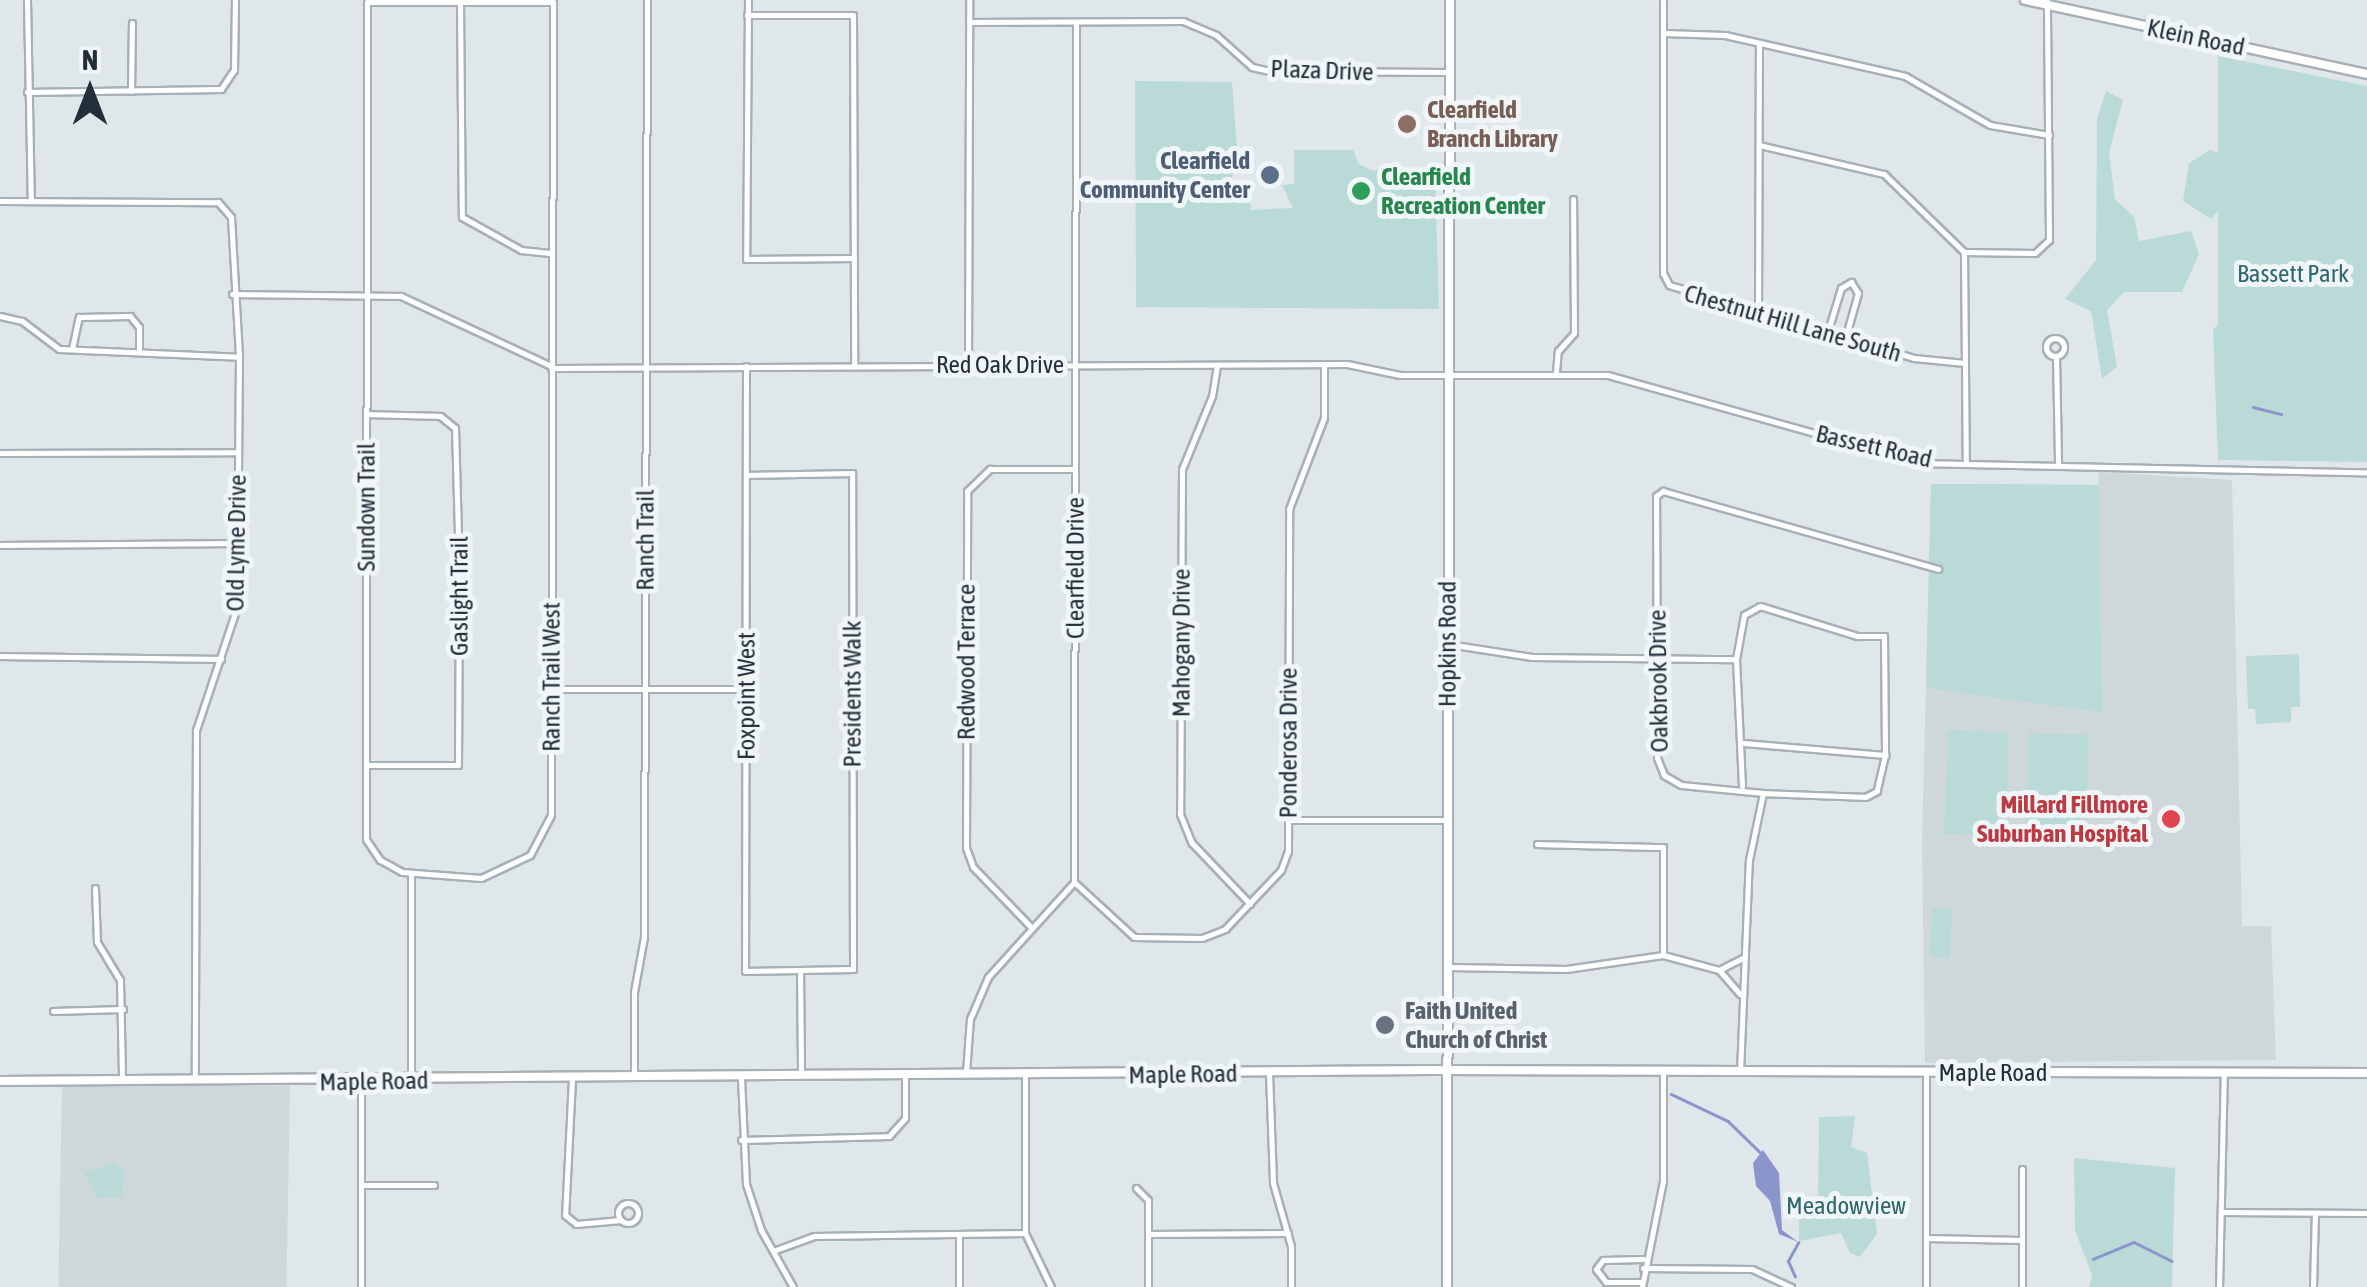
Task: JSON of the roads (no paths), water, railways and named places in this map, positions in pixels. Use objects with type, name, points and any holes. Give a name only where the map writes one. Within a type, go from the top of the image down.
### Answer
[{"type":"main road","name":"Hopkins Road","points":[[1447,1287],[1450,0]]},
{"type":"main road","name":"Klein Road","points":[[2025,0],[2367,74]]},
{"type":"main road","name":"Maple Road","points":[[0,1081],[1447,1070],[2367,1073]]},
{"type":"street","points":[[0,202],[31,202],[27,0]]},
{"type":"street","points":[[27,92],[132,92],[227,86],[234,70],[235,0]]},
{"type":"street","name":"Ranch Trail","points":[[634,1078],[634,992],[644,937],[647,0]]},
{"type":"street","points":[[748,0],[746,259],[854,258]]},
{"type":"street","points":[[968,364],[969,0]]},
{"type":"street","name":"Chestnut Hill Lane South","points":[[1663,0],[1665,279],[1677,292],[1758,315],[1914,358],[1965,362]]},
{"type":"street","points":[[460,1],[462,217],[521,250],[552,253]]},
{"type":"street","name":"Ranch Trail West","points":[[411,874],[492,876],[537,847],[551,814],[553,2],[460,1]]},
{"type":"street","name":"Sundown Trail","points":[[411,874],[380,860],[366,839],[368,2],[460,1]]},
{"type":"street","points":[[1759,145],[1884,174],[1964,252],[2035,253],[2046,246],[2047,2]]},
{"type":"street","points":[[748,16],[853,15],[854,366]]},
{"type":"street","name":"Plaza Drive","points":[[968,22],[1183,21],[1216,36],[1252,67],[1270,72],[1450,72]]},
{"type":"street","points":[[132,22],[132,92]]},
{"type":"street","name":"Clearfield Drive","points":[[1074,882],[1076,22]]},
{"type":"street","points":[[1663,33],[1709,32],[1905,76],[1990,126],[2049,135]]},
{"type":"street","points":[[1758,315],[1759,43]]},
{"type":"street","points":[[1556,372],[1558,351],[1574,333],[1573,199]]},
{"type":"street","name":"Old Lyme Drive","points":[[31,202],[218,202],[229,211],[239,357],[236,620],[196,730],[196,1082]]},
{"type":"street","points":[[1964,252],[1966,463]]},
{"type":"street","points":[[1828,334],[1841,288],[1851,282],[1858,293],[1845,339]]},
{"type":"street","name":"Red Oak Drive","points":[[232,294],[367,292],[415,301],[551,367],[1324,364],[1448,374]]},
{"type":"street","points":[[0,316],[22,320],[50,346],[72,350],[239,357]]},
{"type":"street","points":[[72,350],[78,317],[130,316],[139,327],[139,350]]},
{"type":"street","points":[[2056,356],[2058,463]]},
{"type":"street","name":"Mahogany Drive","points":[[1217,364],[1212,396],[1182,469],[1180,814],[1192,843],[1250,904]]},
{"type":"street","name":"Ponderosa Drive","points":[[1074,882],[1118,928],[1144,940],[1211,936],[1250,904],[1285,862],[1289,509],[1319,437],[1324,364]]},
{"type":"street","name":"Foxpoint West","points":[[746,366],[745,970],[800,970]]},
{"type":"street","name":"Bassett Road","points":[[1448,374],[1608,375],[1921,463],[2367,472]]},
{"type":"street","name":"Gaslight Trail","points":[[366,765],[458,765],[460,570],[455,428],[440,416],[367,414]]},
{"type":"street","points":[[0,453],[238,452]]},
{"type":"street","name":"Redwood Terrace","points":[[1030,926],[973,867],[966,848],[967,490],[990,469],[1075,469]]},
{"type":"street","name":"Presidents Walk","points":[[746,475],[852,473],[852,969],[800,970]]},
{"type":"street","name":"Oakbrook Drive","points":[[1886,756],[1876,791],[1865,797],[1681,785],[1664,774],[1656,752],[1656,496],[1662,491],[1938,568]]},
{"type":"street","points":[[0,545],[238,543]]},
{"type":"street","points":[[1742,786],[1743,743],[1736,659],[1744,615],[1760,606],[1856,636],[1884,636],[1886,756],[1743,743]]},
{"type":"street","points":[[1448,644],[1532,656],[1736,659]]},
{"type":"street","points":[[0,656],[221,659]]},
{"type":"street","points":[[551,688],[746,689]]},
{"type":"street","points":[[1740,1072],[1749,860],[1763,793]]},
{"type":"street","points":[[1288,820],[1446,820]]},
{"type":"street","points":[[1537,844],[1663,848],[1664,955]]},
{"type":"street","points":[[411,874],[411,1080]]},
{"type":"street","points":[[966,1076],[968,1027],[979,994],[1030,926],[1074,882]]},
{"type":"street","points":[[95,888],[97,942],[116,964],[122,1009],[122,1081]]},
{"type":"street","points":[[1448,967],[1566,969],[1664,955],[1719,970],[1741,995]]},
{"type":"street","points":[[1719,970],[1744,956]]},
{"type":"street","points":[[800,970],[800,1077]]},
{"type":"street","points":[[53,1011],[122,1009]]},
{"type":"street","points":[[1663,1072],[1663,1181],[1643,1264],[1642,1285],[1606,1282],[1596,1269],[1602,1260],[1643,1264],[1752,1268],[1790,1287]]},
{"type":"street","points":[[1926,1072],[1926,1287]]},
{"type":"street","points":[[1269,1073],[1273,1183],[1288,1233],[1292,1287]]},
{"type":"street","points":[[2220,1287],[2224,1073]]},
{"type":"street","points":[[741,1140],[889,1136],[904,1118],[905,1076]]},
{"type":"street","points":[[1025,1076],[1025,1233],[1051,1287]]},
{"type":"street","points":[[742,1078],[741,1140],[751,1205],[793,1287]]},
{"type":"street","points":[[572,1079],[565,1215],[576,1224],[621,1220]]},
{"type":"street","points":[[361,1287],[362,1081]]},
{"type":"street","points":[[2022,1169],[2022,1287]]},
{"type":"street","points":[[361,1185],[434,1186]]},
{"type":"street","points":[[1136,1188],[1148,1200],[1148,1287]]},
{"type":"street","points":[[2221,1212],[2367,1213]]},
{"type":"street","points":[[2313,1287],[2315,1213]]},
{"type":"street","points":[[773,1250],[814,1236],[1025,1233]]},
{"type":"street","points":[[1148,1234],[1288,1233]]},
{"type":"street","points":[[959,1234],[959,1287]]},
{"type":"street","points":[[1926,1238],[2022,1240]]},
{"type":"water","points":[[1763,1150],[1779,1173],[1782,1230],[1798,1242],[1779,1234],[1770,1201],[1756,1186],[1753,1163]]},
{"type":"waterway","points":[[2253,407],[2281,414]]},
{"type":"waterway","points":[[1671,1094],[1728,1121],[1760,1152]]},
{"type":"waterway","points":[[2093,1259],[2134,1242],[2172,1261]]},
{"type":"waterway","points":[[1795,1277],[1788,1261],[1798,1243]]},
{"type":"place","name":"Clearfield Branch Library","points":[[1407,124]]},
{"type":"place","name":"Clearfield Community Center","points":[[1270,175]]},
{"type":"place","name":"Clearfield Recreation Center","points":[[1361,191]]},
{"type":"place","name":"Millard Fillmore Suburban Hospital","points":[[2171,819]]},
{"type":"place","name":"Faith United Church of Christ","points":[[1385,1025]]},
{"type":"park label","name":"Bassett Park","points":[[2293,273]]},
{"type":"park label","name":"Meadowview","points":[[1846,1205]]}]
